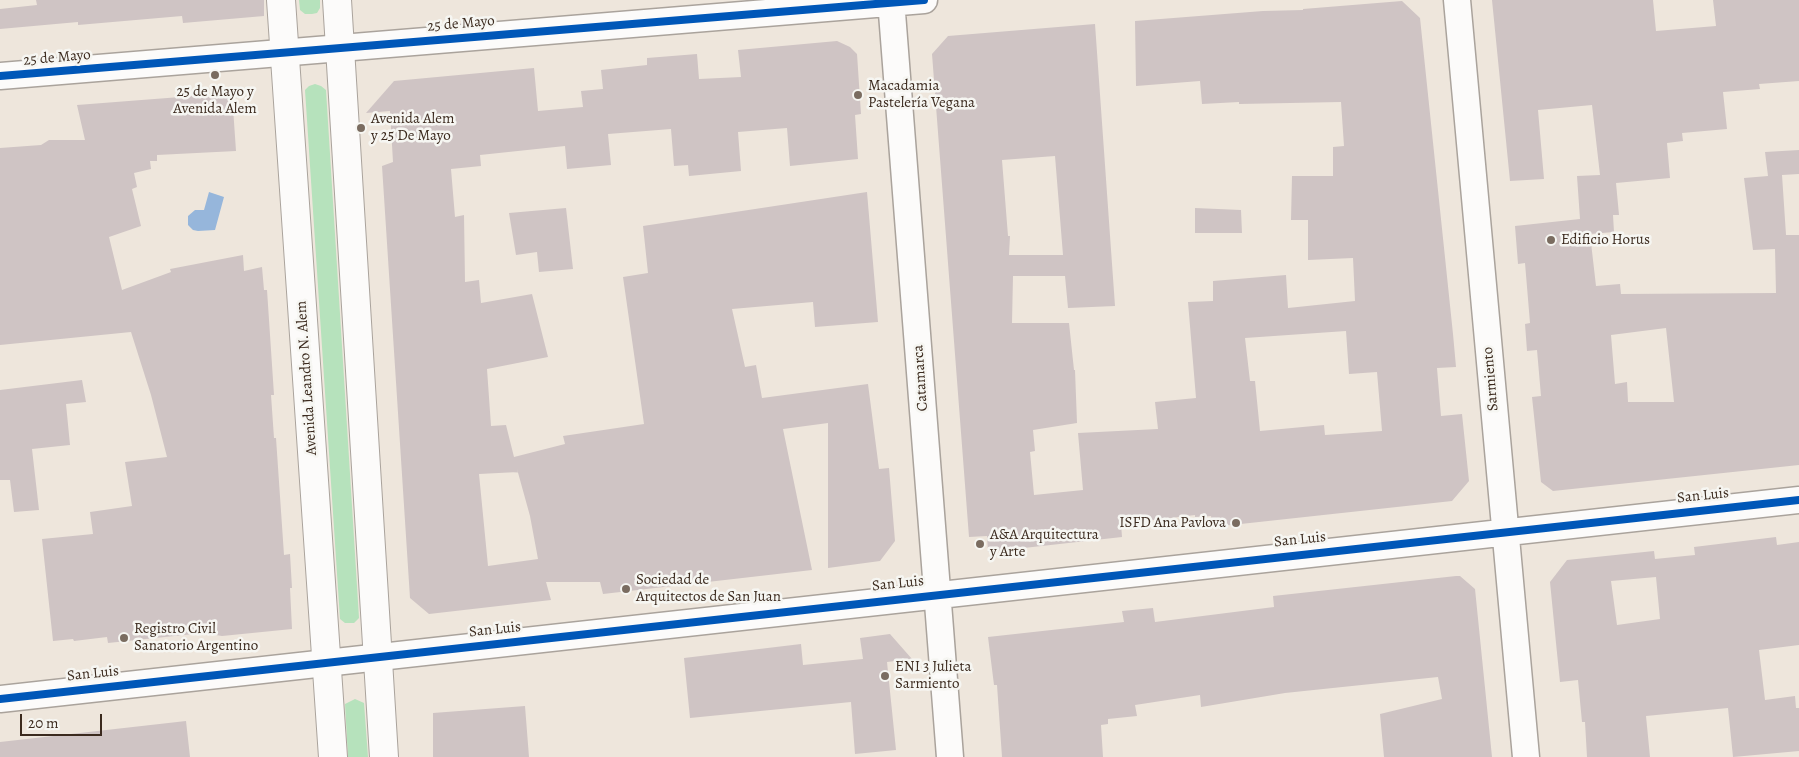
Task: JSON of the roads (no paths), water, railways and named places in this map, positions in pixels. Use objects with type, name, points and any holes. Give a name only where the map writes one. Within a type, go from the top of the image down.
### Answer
[{"type":"street","name":"Avenida Leandro N. Alem","points":[[281,0],[333,757]]},
{"type":"street","points":[[337,0],[384,757]]},
{"type":"street","name":"25 de Mayo","points":[[0,76],[892,1],[924,0]]},
{"type":"street","name":"Sarmiento","points":[[1456,0],[1526,757]]},
{"type":"street","name":"Catamarca","points":[[892,1],[950,757]]},
{"type":"street","name":"San Luis","points":[[0,699],[1505,531],[1799,500]]},
{"type":"water","points":[[209,192],[224,197],[215,230],[193,230],[188,225],[188,216],[195,210],[204,210]]},
{"type":"place","name":"25 de Mayo y Avenida Alem","points":[[215,75]]},
{"type":"place","name":"Macadamia Pastelería Vegana","points":[[858,95]]},
{"type":"place","name":"Avenida Alem y 25 De Mayo","points":[[361,128]]},
{"type":"place","name":"Edificio Horus","points":[[1551,240]]},
{"type":"place","name":"ISFD Ana Pavlova","points":[[1236,523]]},
{"type":"place","name":"A&A Arquitectura y Arte","points":[[980,544]]},
{"type":"place","name":"Sociedad de Arquitectos de San Juan","points":[[626,589]]},
{"type":"place","name":"Registro Civil Sanatorio Argentino","points":[[124,638]]},
{"type":"place","name":"ENI 3 Julieta Sarmiento","points":[[885,676]]}]
